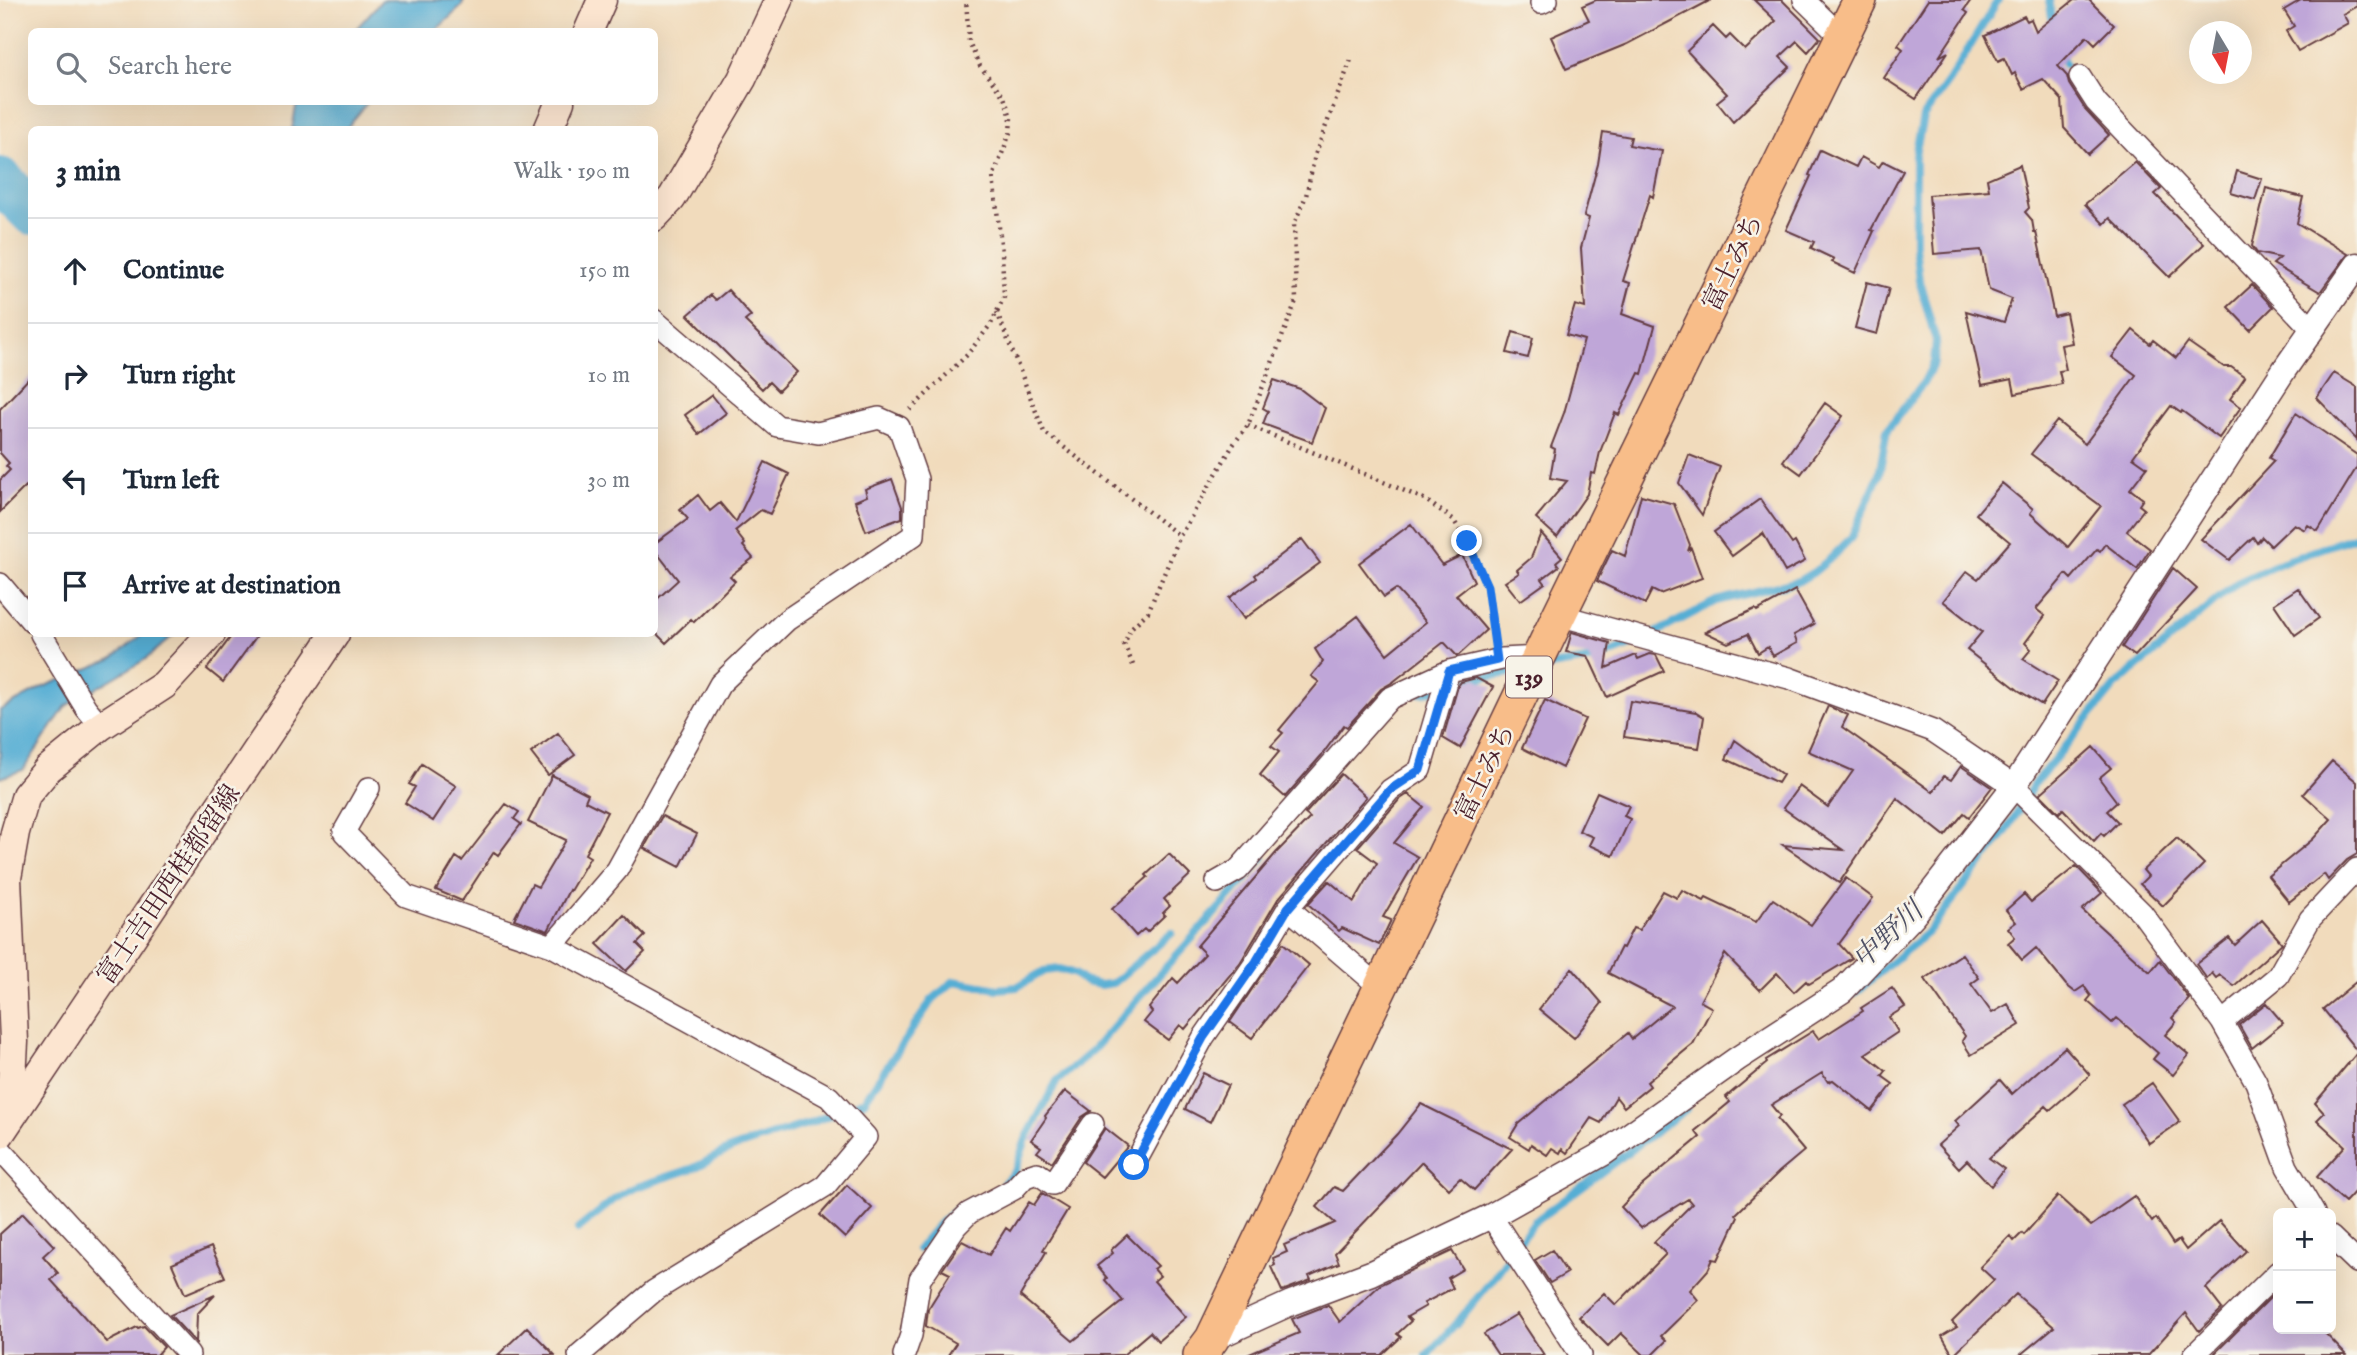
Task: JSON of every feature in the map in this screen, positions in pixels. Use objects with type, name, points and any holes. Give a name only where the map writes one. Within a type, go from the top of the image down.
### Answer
[{"type":"highway","name":"富士みち","points":[[1206,1347],[1559,615],[1860,0]]},
{"type":"main road","points":[[590,28],[602,0]]},
{"type":"main road","points":[[658,213],[672,198],[735,91],[779,0]]},
{"type":"main road","points":[[550,126],[558,105]]},
{"type":"main road","points":[[0,1122],[12,1080],[14,1042],[7,878],[26,795],[94,717],[164,685],[208,637]]},
{"type":"main road","name":"富士吉田西桂都留線","points":[[0,1133],[333,637]]},
{"type":"street","points":[[1804,0],[1842,37]]},
{"type":"street","points":[[2080,77],[2096,102],[2312,329]]},
{"type":"street","points":[[1206,1347],[1291,1303],[1371,1273],[1494,1221],[1604,1153],[1737,1059],[1842,992],[1913,916],[2016,788],[2284,370],[2357,265]]},
{"type":"street","points":[[552,946],[617,870],[720,684],[786,620],[914,535],[917,480],[899,426],[879,418],[818,433],[777,426],[658,323]]},
{"type":"street","points":[[0,584],[28,618]]},
{"type":"street","points":[[1559,615],[1789,678],[1933,731],[2016,788],[2142,913],[2222,1022],[2256,1082],[2287,1167],[2311,1208]]},
{"type":"street","points":[[43,637],[94,717]]},
{"type":"street","points":[[1217,882],[1238,870],[1390,698],[1449,671],[1497,660],[1539,657]]},
{"type":"street","points":[[1134,1165],[1203,1038],[1256,962],[1288,908],[1390,790],[1420,770],[1449,671]]},
{"type":"street","points":[[369,788],[344,832],[406,896],[552,946],[829,1097],[866,1137],[825,1186],[654,1291],[579,1355]]},
{"type":"street","points":[[2222,1022],[2278,976],[2310,919],[2357,869]]},
{"type":"street","points":[[1288,908],[1381,988]]},
{"type":"street","points":[[904,1355],[911,1335],[920,1279],[956,1226],[969,1213],[1014,1189],[1025,1177],[1037,1173],[1052,1184],[1093,1124]]},
{"type":"street","points":[[0,1149],[189,1355]]},
{"type":"street","points":[[1494,1221],[1581,1355]]},
{"type":"street","points":[[2336,1242],[2357,1262]]},
{"type":"street","points":[[2194,1355],[2273,1277]]},
{"type":"path","points":[[907,413],[967,355],[991,324],[1004,297],[1002,252],[993,177],[1010,133],[1012,117],[1004,97],[980,66],[969,42],[966,0]]},
{"type":"path","points":[[1133,665],[1124,644],[1131,628],[1148,612],[1180,536],[1233,445],[1248,425],[1296,301],[1294,224],[1306,196],[1315,155],[1352,57]]},
{"type":"path","points":[[997,312],[1044,432],[1180,536]]},
{"type":"path","points":[[1248,425],[1424,499],[1453,519],[1476,557],[1487,586],[1497,660]]},
{"type":"water","points":[[382,0],[464,0],[461,7],[438,28],[357,28]]},
{"type":"water","points":[[366,105],[348,126],[293,126],[296,107]]},
{"type":"water","points":[[139,637],[172,637],[146,659],[66,706],[23,770],[0,778],[0,710],[41,688],[112,659]]},
{"type":"building","points":[[1596,0],[1711,0],[1627,44],[1566,69],[1551,37],[1589,20],[1582,6]]},
{"type":"building","points":[[1754,0],[1782,0],[1820,38],[1808,52],[1797,41],[1780,57],[1790,67],[1733,122],[1717,102],[1727,94],[1687,51],[1713,26],[1726,39],[1730,35],[1745,50],[1776,21]]},
{"type":"building","points":[[1928,0],[1971,0],[1964,10],[1968,13],[1939,57],[1948,52],[1916,99],[1884,78],[1903,49],[1898,45]]},
{"type":"building","points":[[2074,0],[2089,0],[2114,25],[2095,44],[2087,36],[2058,66],[2067,76],[2085,109],[2109,135],[2088,154],[2064,128],[2062,100],[2043,79],[2023,89],[2004,58],[1998,61],[1985,35],[2024,16],[2027,21],[2031,19],[2036,31]]},
{"type":"building","points":[[2301,0],[2357,0],[2357,6],[2343,14],[2348,23],[2298,51],[2286,31],[2294,26],[2284,10]]},
{"type":"building","points":[[1603,132],[1631,137],[1629,145],[1662,151],[1653,197],[1650,195],[1623,281],[1630,283],[1622,314],[1655,326],[1642,374],[1639,373],[1619,415],[1615,413],[1600,452],[1595,474],[1591,473],[1587,494],[1557,537],[1536,518],[1567,481],[1550,478],[1555,449],[1551,447],[1564,413],[1584,340],[1566,335],[1575,305],[1585,308],[1581,248],[1589,218],[1584,216],[1598,164]]},
{"type":"building","points":[[1820,150],[1856,167],[1861,157],[1879,167],[1883,161],[1903,171],[1871,230],[1874,231],[1855,273],[1811,248],[1814,242],[1786,230]]},
{"type":"building","points":[[2135,162],[2161,189],[2155,194],[2204,244],[2169,277],[2110,218],[2104,224],[2085,204]]},
{"type":"building","points":[[2020,165],[2029,208],[2025,212],[2032,220],[2036,232],[2054,316],[2066,313],[2072,343],[2061,345],[2066,370],[2059,371],[2062,384],[2015,394],[2012,379],[1982,385],[1966,311],[2004,322],[2012,299],[1989,290],[1981,250],[1934,254],[1929,195],[1989,190],[1987,179]]},
{"type":"building","points":[[2237,171],[2262,179],[2255,200],[2231,193]]},
{"type":"building","points":[[2266,188],[2303,197],[2297,223],[2348,254],[2320,292],[2273,264],[2280,258],[2257,253],[2252,246]]},
{"type":"building","points":[[1867,282],[1889,288],[1877,334],[1855,328]]},
{"type":"building","points":[[2252,285],[2273,307],[2250,330],[2228,307]]},
{"type":"building","points":[[728,290],[751,316],[745,321],[797,372],[778,391],[769,382],[762,389],[688,315],[711,295],[716,300]]},
{"type":"building","points":[[2133,330],[2150,344],[2153,340],[2176,358],[2188,342],[2224,367],[2231,367],[2245,377],[2230,399],[2241,407],[2219,438],[2171,406],[2133,457],[2147,467],[2130,489],[2143,499],[2139,505],[2144,509],[2127,531],[2150,549],[2137,569],[2105,544],[2100,551],[2097,549],[2071,579],[2066,574],[2036,609],[2045,616],[2025,643],[2031,649],[2023,659],[2058,681],[2042,705],[1967,650],[1982,632],[1943,601],[1967,571],[1978,579],[2010,542],[1976,514],[2002,483],[2033,509],[2030,513],[2068,547],[2101,506],[2031,454],[2057,421],[2085,444],[2136,375],[2112,357]]},
{"type":"building","points":[[1513,332],[1533,338],[1528,358],[1507,353]]},
{"type":"building","points":[[2334,373],[2357,387],[2357,440],[2317,398]]},
{"type":"building","points":[[28,379],[28,488],[26,486],[0,512],[0,480],[10,470],[6,466],[9,463],[0,453],[0,409]]},
{"type":"building","points":[[1274,380],[1300,389],[1325,408],[1312,442],[1263,424],[1268,411],[1263,408]]},
{"type":"building","points":[[712,395],[726,413],[699,434],[685,415]]},
{"type":"building","points":[[1825,403],[1843,416],[1801,474],[1783,461]]},
{"type":"building","points":[[2296,413],[2357,455],[2357,467],[2318,531],[2308,525],[2305,530],[2294,524],[2271,546],[2262,537],[2257,543],[2253,537],[2229,560],[2201,539],[2274,461],[2269,458]]},
{"type":"building","points":[[1689,455],[1720,467],[1702,515],[1679,483]]},
{"type":"building","points":[[765,462],[789,474],[770,514],[761,510],[735,531],[753,558],[730,576],[735,581],[694,622],[691,619],[666,643],[658,635],[658,598],[678,580],[658,554],[658,541],[688,519],[680,510],[698,495],[710,511],[720,503],[736,522]]},
{"type":"building","points":[[892,479],[902,507],[902,518],[866,531],[855,501],[867,496],[865,489]]},
{"type":"building","points":[[1641,495],[1674,504],[1690,545],[1688,551],[1691,548],[1702,578],[1660,594],[1652,590],[1645,604],[1597,581],[1612,550],[1625,556]]},
{"type":"building","points":[[1760,499],[1792,544],[1795,542],[1805,561],[1785,572],[1763,533],[1732,556],[1714,532]]},
{"type":"building","points":[[1411,524],[1442,565],[1462,555],[1474,581],[1456,595],[1486,630],[1457,656],[1444,642],[1381,689],[1347,727],[1344,725],[1285,797],[1260,775],[1279,752],[1271,746],[1283,733],[1279,730],[1319,682],[1311,676],[1323,662],[1315,649],[1358,616],[1387,654],[1426,622],[1396,589],[1384,597],[1359,563]]},
{"type":"building","points":[[1541,533],[1562,557],[1556,562],[1559,566],[1542,579],[1545,583],[1520,601],[1505,582],[1519,573],[1517,570],[1531,558]]},
{"type":"building","points":[[1302,539],[1320,563],[1244,619],[1229,598]]},
{"type":"building","points":[[2173,568],[2197,589],[2135,656],[2122,647]]},
{"type":"building","points":[[2298,588],[2319,618],[2295,635],[2274,604]]},
{"type":"building","points":[[1795,590],[1814,624],[1794,635],[1797,643],[1773,656],[1768,647],[1758,653],[1748,634],[1728,643],[1705,632],[1755,609],[1757,611]]},
{"type":"building","points":[[1572,632],[1610,643],[1606,668],[1636,655],[1638,659],[1650,654],[1656,655],[1664,671],[1607,697],[1588,656],[1566,652]]},
{"type":"building","points":[[231,637],[256,637],[223,682],[207,669]]},
{"type":"building","points":[[1476,678],[1493,687],[1460,748],[1443,738],[1458,686],[1461,682]]},
{"type":"building","points":[[1545,700],[1585,719],[1562,768],[1522,748]]},
{"type":"building","points":[[1630,701],[1696,712],[1704,717],[1699,748],[1624,737]]},
{"type":"building","points":[[1828,706],[1848,715],[1842,727],[1933,792],[1944,776],[1951,780],[1961,766],[1992,787],[1969,817],[1964,813],[1945,836],[1897,798],[1839,883],[1783,845],[1843,850],[1783,808],[1799,786],[1828,807],[1853,771],[1808,751]]},
{"type":"building","points":[[558,733],[575,755],[548,775],[531,753]]},
{"type":"building","points":[[1735,740],[1783,775],[1778,783],[1726,759]]},
{"type":"building","points":[[2093,747],[2111,768],[2099,778],[2117,802],[2107,811],[2118,822],[2104,836],[2101,833],[2094,841],[2063,809],[2059,813],[2040,794]]},
{"type":"building","points":[[2332,761],[2357,782],[2357,854],[2347,860],[2328,880],[2324,874],[2289,902],[2268,876],[2313,839],[2331,819],[2303,794]]},
{"type":"building","points":[[422,764],[456,786],[433,821],[405,803],[415,787],[409,784]]},
{"type":"building","points":[[1341,774],[1366,797],[1278,899],[1240,963],[1185,1029],[1180,1025],[1168,1040],[1144,1022],[1152,1012],[1149,1008],[1173,978],[1178,983],[1205,954],[1197,946],[1276,853],[1310,818],[1305,814]]},
{"type":"building","points":[[552,775],[588,794],[585,801],[607,812],[585,854],[590,857],[548,931],[514,919],[532,884],[538,887],[566,840],[528,822]]},
{"type":"building","points":[[1597,792],[1629,806],[1624,816],[1630,819],[1613,856],[1589,845],[1593,837],[1579,831]]},
{"type":"building","points":[[1408,794],[1424,807],[1394,843],[1418,857],[1383,917],[1391,920],[1379,945],[1342,928],[1339,931],[1308,904],[1329,881],[1354,902],[1377,863],[1357,848],[1399,800]]},
{"type":"building","points":[[506,804],[519,812],[514,819],[521,824],[498,855],[494,852],[462,901],[436,890],[456,857],[462,861]]},
{"type":"building","points":[[662,816],[697,834],[680,867],[644,848]]},
{"type":"building","points":[[2177,838],[2204,864],[2163,906],[2140,884],[2148,876],[2143,870]]},
{"type":"building","points":[[1169,854],[1190,875],[1164,899],[1170,906],[1163,913],[1165,915],[1147,932],[1144,929],[1136,936],[1112,909]]},
{"type":"building","points":[[2076,866],[2102,893],[2082,910],[2150,972],[2160,960],[2189,999],[2172,1018],[2176,1022],[2165,1035],[2189,1055],[2173,1075],[2153,1059],[2158,1053],[2117,1018],[2112,1023],[2087,1001],[2091,996],[2084,986],[2075,992],[2036,948],[2022,960],[2008,943],[2015,937],[2008,928],[2016,922],[2006,910],[2024,894],[2031,902]]},
{"type":"building","points":[[1846,878],[1873,898],[1839,944],[1852,958],[1809,984],[1806,981],[1794,992],[1777,973],[1760,990],[1725,954],[1700,1001],[1712,1008],[1693,1044],[1647,1082],[1650,1086],[1624,1107],[1616,1097],[1601,1123],[1591,1118],[1567,1153],[1562,1149],[1560,1153],[1552,1148],[1547,1155],[1531,1144],[1529,1149],[1510,1137],[1518,1124],[1628,1033],[1632,1039],[1672,1006],[1608,973],[1633,928],[1639,930],[1663,891],[1677,898],[1682,890],[1704,901],[1706,898],[1756,922],[1773,899],[1811,925]]},
{"type":"building","points":[[624,915],[645,936],[637,944],[645,952],[626,971],[597,944]]},
{"type":"building","points":[[2262,920],[2282,943],[2234,986],[2220,975],[2216,978],[2212,973],[2207,979],[2196,964],[2229,938],[2235,945]]},
{"type":"building","points":[[1283,943],[1309,965],[1252,1038],[1230,1022]]},
{"type":"building","points":[[1962,954],[1979,978],[1971,984],[1992,1013],[2008,1004],[2020,1025],[1971,1055],[1962,1041],[1965,1036],[1925,979]]},
{"type":"building","points":[[1572,968],[1602,1003],[1574,1038],[1539,1009]]},
{"type":"building","points":[[2357,981],[2357,1051],[2323,1009]]},
{"type":"building","points":[[1892,988],[1905,1007],[1889,1017],[1898,1032],[1865,1054],[1886,1071],[1882,1076],[1893,1084],[1872,1111],[1833,1080],[1828,1082],[1822,1073],[1771,1105],[1780,1116],[1777,1119],[1804,1151],[1736,1214],[1738,1217],[1718,1260],[1713,1259],[1708,1270],[1690,1290],[1698,1300],[1661,1336],[1666,1341],[1652,1355],[1644,1355],[1621,1333],[1608,1346],[1579,1317],[1604,1293],[1616,1305],[1666,1254],[1654,1242],[1692,1204],[1688,1199],[1641,1228],[1621,1207],[1639,1188],[1700,1137],[1695,1131],[1730,1102],[1726,1097],[1767,1063],[1766,1060],[1813,1031],[1819,1039],[1863,1011],[1861,1008]]},
{"type":"building","points":[[2266,1003],[2283,1023],[2252,1048],[2239,1025]]},
{"type":"building","points":[[2065,1047],[2090,1075],[2050,1110],[2046,1106],[1989,1158],[2004,1169],[1991,1186],[1967,1160],[1959,1168],[1938,1145],[1959,1126],[1955,1121],[2000,1080],[2012,1094]]},
{"type":"building","points":[[2357,1053],[2357,1189],[2345,1202],[2317,1177],[2345,1146],[2317,1120],[2324,1113],[2315,1103]]},
{"type":"building","points":[[1203,1073],[1228,1085],[1210,1122],[1185,1109]]},
{"type":"building","points":[[2152,1083],[2180,1122],[2149,1143],[2122,1104]]},
{"type":"building","points":[[1065,1091],[1091,1111],[1082,1117],[1052,1162],[1037,1152],[1041,1147],[1031,1140],[1045,1116]]},
{"type":"building","points":[[1421,1104],[1512,1149],[1474,1190],[1460,1178],[1449,1189],[1422,1162],[1335,1253],[1339,1263],[1309,1276],[1311,1280],[1282,1291],[1271,1267],[1275,1265],[1273,1258],[1287,1252],[1284,1245],[1335,1223],[1317,1207],[1334,1187],[1343,1191],[1397,1134]]},
{"type":"building","points":[[1105,1128],[1128,1146],[1102,1177],[1083,1162]]},
{"type":"building","points":[[847,1185],[872,1208],[845,1238],[820,1215]]},
{"type":"building","points":[[1042,1193],[1068,1209],[1020,1296],[1073,1341],[1123,1301],[1097,1266],[1113,1253],[1111,1250],[1127,1235],[1158,1266],[1154,1269],[1160,1276],[1154,1281],[1186,1317],[1158,1341],[1150,1332],[1123,1355],[948,1355],[956,1343],[926,1326],[928,1309],[950,1274],[942,1270],[962,1241],[989,1255],[1006,1228],[1010,1231],[1029,1202],[1034,1205]]},
{"type":"building","points":[[2058,1196],[2091,1226],[2134,1196],[2152,1222],[2156,1218],[2173,1244],[2179,1240],[2186,1250],[2219,1221],[2246,1251],[2206,1288],[2222,1309],[2199,1331],[2186,1313],[2148,1355],[2020,1355],[2054,1327],[2016,1294],[1953,1355],[1942,1336],[1957,1327],[1952,1322],[1994,1280],[1980,1267],[2010,1236],[2014,1241],[2022,1233],[2024,1235]]},
{"type":"building","points":[[23,1213],[54,1246],[43,1256],[58,1273],[51,1280],[107,1342],[144,1326],[164,1347],[157,1355],[0,1355],[0,1234]]},
{"type":"building","points":[[211,1247],[225,1277],[185,1294],[172,1264]]},
{"type":"building","points":[[1552,1250],[1567,1273],[1550,1283],[1535,1260]]},
{"type":"building","points":[[1452,1251],[1463,1269],[1448,1278],[1453,1288],[1424,1303],[1426,1306],[1407,1317],[1411,1321],[1397,1334],[1401,1337],[1382,1355],[1247,1355],[1299,1333],[1292,1319],[1328,1305],[1340,1322],[1380,1285]]},
{"type":"building","points":[[215,1295],[197,1314],[196,1343],[170,1315]]},
{"type":"building","points":[[2273,1295],[2273,1334],[2326,1334],[2346,1355],[2216,1355],[2215,1353]]},
{"type":"building","points":[[1517,1314],[1544,1355],[1498,1355],[1484,1334]]},
{"type":"building","points":[[527,1327],[555,1355],[498,1355]]},
{"type":"waterway","points":[[1650,636],[1716,601],[1799,581],[1831,558],[1851,538],[1879,475],[1887,430],[1924,382],[1934,362],[1936,341],[1919,280],[1915,246],[1915,155],[1923,117],[1949,81],[1998,0]]},
{"type":"waterway","points":[[2049,0],[2054,28]]},
{"type":"waterway","points":[[2059,51],[2065,64]]},
{"type":"waterway","points":[[0,180],[28,208]]},
{"type":"waterway","name":"中野川","points":[[1855,993],[1929,931],[2007,830],[2034,784],[2115,686],[2237,583],[2283,562],[2357,536]]},
{"type":"waterway","points":[[1544,667],[1600,658],[1639,641]]},
{"type":"waterway","points":[[1421,693],[1521,671]]},
{"type":"waterway","points":[[1004,1183],[1015,1171],[1026,1139],[1057,1081],[1093,1050],[1263,857]]},
{"type":"waterway","points":[[578,1229],[615,1199],[634,1188],[694,1168],[730,1149],[813,1122],[864,1101],[932,1000],[954,981],[998,989],[1017,987],[1044,971],[1060,969],[1075,974],[1085,982],[1100,985],[1113,983],[1172,933]]},
{"type":"waterway","name":"中野川","points":[[1427,1355],[1492,1280],[1534,1222],[1686,1109]]},
{"type":"waterway","points":[[918,1249],[948,1216],[971,1201]]},
{"type":"route","points":[[1134,1165],[1203,1038],[1256,962],[1288,908],[1390,790],[1420,770],[1449,671],[1497,660],[1487,586],[1467,541]]}]
